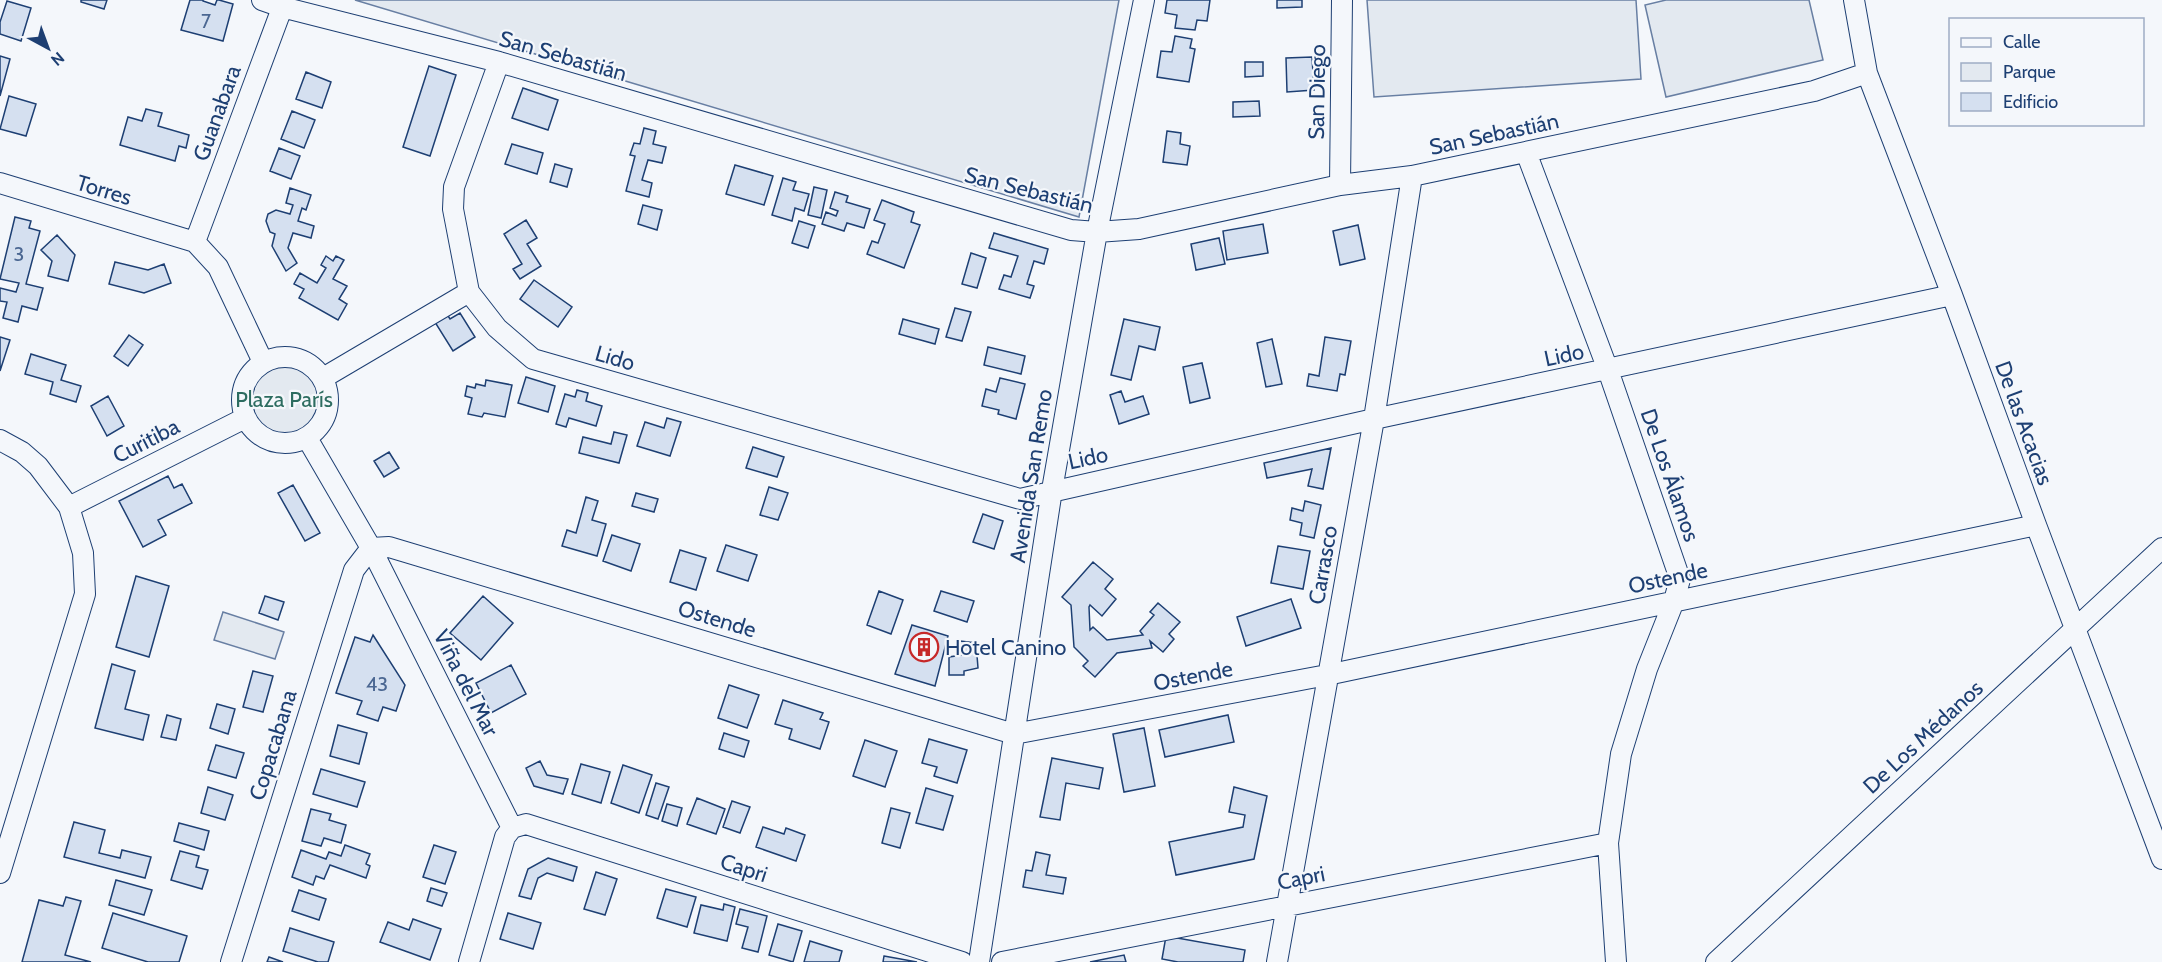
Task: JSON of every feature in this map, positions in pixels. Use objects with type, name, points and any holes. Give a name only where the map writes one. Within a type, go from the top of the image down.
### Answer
[{"type":"street","name":"San Sebastián","points":[[262,0],[284,3],[499,62],[1071,230],[1097,232],[1139,229],[1340,185],[1412,176],[1814,91],[1867,73]]},
{"type":"street","name":"Avenida San Remo","points":[[980,962],[1052,490],[1097,232],[1144,0]]},
{"type":"street","name":"San Diego","points":[[1340,185],[1342,0]]},
{"type":"street","name":"De las Acacias","points":[[1854,0],[1867,73],[1953,295],[2036,525],[2162,859]]},
{"type":"street","name":"Guanabara","points":[[195,242],[284,3]]},
{"type":"street","name":"Lido","points":[[499,62],[454,187],[453,209],[469,292],[497,328],[533,359],[1020,499],[1374,419],[1953,295]]},
{"type":"street","name":"De Los Álamos","points":[[1526,152],[1608,370],[1680,579],[1674,602],[1647,669],[1621,754],[1608,843],[1616,962]]},
{"type":"street","name":"Carrasco","points":[[1277,962],[1374,419],[1412,176]]},
{"type":"street","name":"Torres","points":[[0,183],[195,242]]},
{"type":"street","points":[[195,242],[218,267],[263,362]]},
{"type":"street","points":[[323,378],[469,292]]},
{"type":"street","points":[[289,356],[303,360],[323,378],[328,391],[325,418],[307,438],[293,443],[279,443],[265,439],[253,430],[245,418],[242,393],[249,376],[263,362],[276,357],[289,356]]},
{"type":"street","name":"Curitiba","points":[[69,507],[245,418]]},
{"type":"street","name":"Viña del Mar","points":[[307,438],[371,548],[512,828]]},
{"type":"street","points":[[0,440],[22,452],[38,466],[69,507],[83,554],[85,594],[0,873]]},
{"type":"street","name":"Ostende","points":[[371,548],[389,547],[1014,734],[1327,675],[2036,525]]},
{"type":"street","name":"Copacabana","points":[[231,962],[354,570],[371,548]]},
{"type":"street","name":"De Los Médanos","points":[[1716,962],[2162,548]]},
{"type":"street","name":"Capri","points":[[512,828],[526,824],[962,962]]},
{"type":"street","points":[[469,962],[505,837],[512,828]]},
{"type":"street","name":"Capri","points":[[1002,962],[1608,843]]},
{"type":"green space","points":[[355,0],[1119,0],[1079,217]]},
{"type":"green space","points":[[1367,0],[1636,0],[1641,79],[1374,97]]},
{"type":"green space","points":[[1666,0],[1809,0],[1823,60],[1666,97],[1645,5]]},
{"type":"green space","name":"Plaza París","points":[[284,362],[305,368],[315,378],[321,399],[315,420],[305,430],[284,436],[263,430],[253,420],[247,399],[253,378],[263,368]]},
{"type":"green space","points":[[223,612],[284,632],[275,659],[214,640]]},
{"type":"building","points":[[81,0],[107,0],[104,9],[81,2]]},
{"type":"building","points":[[190,0],[203,0],[215,5],[219,0],[233,4],[223,41],[181,30]]},
{"type":"building","points":[[1167,0],[1210,0],[1207,21],[1197,20],[1195,30],[1175,28],[1177,15],[1165,13]]},
{"type":"building","points":[[1277,0],[1302,0],[1302,7],[1277,8]]},
{"type":"building","points":[[7,1],[31,8],[21,41],[0,34],[0,22]]},
{"type":"building","points":[[1175,36],[1192,39],[1190,48],[1195,49],[1189,82],[1157,77],[1161,51],[1172,52]]},
{"type":"building","points":[[0,56],[10,59],[0,96]]},
{"type":"building","points":[[1312,57],[1314,90],[1287,92],[1286,58]]},
{"type":"building","points":[[1245,62],[1263,62],[1263,76],[1245,77]]},
{"type":"building","points":[[429,66],[456,75],[430,156],[403,147]]},
{"type":"building","points":[[306,72],[331,82],[322,108],[296,99]]},
{"type":"building","points":[[523,88],[558,100],[548,130],[512,118]]},
{"type":"building","points":[[9,96],[36,104],[26,136],[0,129]]},
{"type":"building","points":[[1259,101],[1260,116],[1233,117],[1233,102]]},
{"type":"building","points":[[146,109],[162,113],[158,126],[189,135],[186,148],[179,146],[175,161],[120,145],[128,117],[142,121]]},
{"type":"building","points":[[292,111],[315,120],[304,148],[281,139]]},
{"type":"building","points":[[644,128],[656,131],[653,144],[666,147],[662,163],[648,160],[642,180],[652,183],[649,197],[626,191],[635,156],[630,155],[634,143],[640,144]]},
{"type":"building","points":[[1167,131],[1181,133],[1180,144],[1190,146],[1187,165],[1163,162]]},
{"type":"building","points":[[512,144],[543,153],[537,174],[505,164]]},
{"type":"building","points":[[279,148],[300,156],[291,179],[270,171]]},
{"type":"building","points":[[555,164],[572,169],[567,187],[550,182]]},
{"type":"building","points":[[735,165],[773,176],[764,205],[726,194]]},
{"type":"building","points":[[783,178],[796,182],[793,190],[809,194],[804,211],[795,208],[792,221],[772,215]]},
{"type":"building","points":[[814,187],[827,190],[821,218],[808,215]]},
{"type":"building","points":[[290,188],[311,195],[306,210],[302,208],[298,221],[314,226],[311,238],[293,233],[288,248],[297,263],[286,271],[272,246],[275,234],[270,232],[266,221],[268,214],[276,210],[290,214],[293,205],[286,203]]},
{"type":"building","points":[[835,192],[848,196],[846,202],[870,209],[864,228],[847,223],[844,231],[822,224],[826,212],[836,216],[838,211],[830,208]]},
{"type":"building","points":[[882,200],[914,212],[911,222],[920,225],[904,268],[867,254],[872,241],[878,243],[885,224],[874,220]]},
{"type":"building","points":[[643,205],[662,210],[657,230],[638,224]]},
{"type":"building","points":[[15,217],[31,221],[29,228],[40,231],[26,284],[43,288],[37,310],[22,306],[18,322],[3,318],[7,302],[0,301],[0,288],[16,292],[19,283],[0,279]]},
{"type":"building","points":[[526,220],[537,238],[527,244],[541,266],[520,279],[513,269],[522,264],[504,234]]},
{"type":"building","points":[[799,221],[815,226],[808,248],[792,243]]},
{"type":"building","points":[[1263,224],[1268,253],[1227,260],[1223,231]]},
{"type":"building","points":[[1358,225],[1365,259],[1340,265],[1333,231]]},
{"type":"building","points":[[994,233],[1048,249],[1044,264],[1034,261],[1027,284],[1034,286],[1030,298],[999,289],[1004,275],[1011,277],[1018,256],[989,248]]},
{"type":"building","points":[[57,235],[75,255],[68,281],[48,276],[52,261],[41,250]]},
{"type":"building","points":[[1219,238],[1225,264],[1196,270],[1191,244]]},
{"type":"building","points":[[971,253],[986,258],[977,288],[962,284]]},
{"type":"building","points":[[326,256],[333,261],[336,256],[344,260],[333,279],[347,286],[339,299],[347,304],[338,320],[299,298],[304,289],[294,284],[300,273],[317,283],[326,268],[321,265]]},
{"type":"building","points":[[115,262],[148,270],[164,264],[171,283],[144,293],[109,284]]},
{"type":"building","points":[[534,280],[572,307],[558,327],[520,299]]},
{"type":"building","points":[[955,308],[971,312],[962,341],[946,337]]},
{"type":"building","points":[[445,311],[450,319],[460,313],[475,337],[453,351],[433,319]]},
{"type":"building","points":[[903,319],[939,329],[935,344],[899,334]]},
{"type":"building","points":[[1124,319],[1160,327],[1155,350],[1139,346],[1131,380],[1111,375]]},
{"type":"building","points":[[129,335],[143,345],[128,366],[114,356]]},
{"type":"building","points":[[0,337],[10,340],[0,371]]},
{"type":"building","points":[[1325,337],[1351,341],[1345,375],[1340,374],[1337,391],[1307,386],[1309,374],[1319,376]]},
{"type":"building","points":[[1272,339],[1282,384],[1266,387],[1257,343]]},
{"type":"building","points":[[988,347],[1025,356],[1021,374],[984,365]]},
{"type":"building","points":[[31,354],[66,365],[61,380],[81,386],[76,402],[50,394],[53,382],[25,374]]},
{"type":"building","points":[[1202,363],[1210,398],[1190,403],[1183,367]]},
{"type":"building","points":[[526,377],[555,386],[548,412],[518,403]]},
{"type":"building","points":[[1000,378],[1025,384],[1016,419],[998,414],[999,410],[982,406],[986,389],[996,392]]},
{"type":"building","points":[[486,380],[512,385],[505,417],[484,413],[482,417],[468,414],[472,398],[465,396],[467,386],[475,388],[476,384],[485,386]]},
{"type":"building","points":[[577,390],[588,393],[586,401],[602,406],[596,426],[569,418],[566,427],[556,424],[565,394],[575,397]]},
{"type":"building","points":[[1121,391],[1125,402],[1143,396],[1149,414],[1119,424],[1110,395]]},
{"type":"building","points":[[108,396],[124,426],[107,436],[91,406]]},
{"type":"building","points":[[667,418],[681,422],[670,456],[637,446],[645,422],[664,428]]},
{"type":"building","points":[[614,432],[627,435],[619,463],[579,453],[583,437],[611,444]]},
{"type":"building","points":[[753,447],[784,457],[777,477],[746,468]]},
{"type":"building","points":[[1331,448],[1323,489],[1308,486],[1312,469],[1267,478],[1264,463]]},
{"type":"building","points":[[389,452],[399,468],[384,477],[374,461]]},
{"type":"building","points":[[168,476],[174,488],[182,484],[192,503],[158,520],[166,535],[143,547],[119,501]]},
{"type":"building","points":[[293,485],[320,533],[305,541],[278,493]]},
{"type":"building","points":[[769,487],[788,493],[778,520],[760,515]]},
{"type":"building","points":[[636,493],[658,499],[654,512],[632,506]]},
{"type":"building","points":[[586,497],[598,501],[592,520],[606,524],[597,556],[562,546],[567,530],[576,533]]},
{"type":"building","points":[[1305,501],[1321,505],[1314,538],[1300,535],[1302,523],[1290,520],[1292,508],[1303,511]]},
{"type":"building","points":[[983,514],[1003,521],[994,549],[973,542]]},
{"type":"building","points":[[612,535],[640,544],[631,571],[603,561]]},
{"type":"building","points":[[726,545],[757,555],[748,581],[717,571]]},
{"type":"building","points":[[1278,546],[1310,551],[1303,589],[1271,583]]},
{"type":"building","points":[[680,550],[706,558],[696,590],[670,582]]},
{"type":"building","points":[[1093,562],[1113,579],[1105,589],[1116,599],[1102,616],[1090,605],[1090,630],[1093,627],[1107,640],[1143,635],[1140,631],[1154,615],[1150,612],[1158,603],[1180,622],[1169,634],[1174,639],[1163,652],[1150,641],[1152,648],[1117,653],[1095,677],[1083,666],[1088,661],[1074,647],[1071,605],[1062,597]]},
{"type":"building","points":[[136,576],[169,586],[149,657],[116,647]]},
{"type":"building","points":[[879,591],[903,600],[891,634],[867,625]]},
{"type":"building","points":[[941,591],[974,601],[967,622],[934,611]]},
{"type":"building","points":[[265,596],[284,602],[278,620],[259,613]]},
{"type":"building","points":[[483,596],[513,623],[481,660],[450,633]]},
{"type":"building","points":[[1291,599],[1301,628],[1246,646],[1237,617]]},
{"type":"building","name":"Hotel Canino","points":[[912,625],[948,636],[935,686],[895,674]]},
{"type":"building","points":[[373,635],[405,685],[396,711],[383,707],[378,721],[357,714],[362,701],[336,693],[355,637],[370,642]]},
{"type":"building","points":[[960,641],[976,643],[978,668],[964,671],[964,675],[949,675],[949,657],[962,655]]},
{"type":"building","points":[[112,664],[135,671],[125,709],[149,715],[143,740],[95,728]]},
{"type":"building","points":[[511,665],[526,694],[491,713],[476,683]]},
{"type":"building","points":[[253,671],[273,676],[263,712],[243,707]]},
{"type":"building","points":[[729,685],[759,695],[747,728],[718,718]]},
{"type":"building","points":[[783,700],[823,713],[820,719],[829,722],[820,749],[789,739],[792,729],[775,724]]},
{"type":"building","points":[[217,704],[235,709],[228,734],[210,728]]},
{"type":"building","points":[[167,715],[181,719],[176,740],[161,737]]},
{"type":"building","points":[[1228,715],[1234,742],[1165,757],[1159,730]]},
{"type":"building","points":[[338,725],[367,733],[359,764],[330,756]]},
{"type":"building","points":[[1144,728],[1155,786],[1124,792],[1113,734]]},
{"type":"building","points":[[724,733],[749,741],[744,757],[719,749]]},
{"type":"building","points":[[929,739],[967,750],[957,783],[934,776],[937,767],[922,763]]},
{"type":"building","points":[[865,740],[897,751],[885,787],[853,776]]},
{"type":"building","points":[[216,745],[244,753],[236,778],[208,770]]},
{"type":"building","points":[[1052,758],[1103,768],[1099,789],[1066,783],[1060,820],[1040,817]]},
{"type":"building","points":[[540,761],[547,775],[568,779],[563,794],[534,786],[526,768]]},
{"type":"building","points":[[581,764],[610,772],[601,803],[572,794]]},
{"type":"building","points":[[623,765],[652,775],[639,813],[611,803]]},
{"type":"building","points":[[321,769],[365,782],[357,807],[313,794]]},
{"type":"building","points":[[656,783],[669,787],[658,819],[646,815]]},
{"type":"building","points":[[208,787],[233,795],[225,820],[201,813]]},
{"type":"building","points":[[1234,787],[1267,796],[1254,859],[1176,875],[1169,842],[1243,827],[1245,815],[1229,812]]},
{"type":"building","points":[[926,788],[953,796],[943,830],[916,823]]},
{"type":"building","points":[[697,798],[725,809],[716,834],[687,824]]},
{"type":"building","points":[[732,801],[750,807],[740,833],[723,827]]},
{"type":"building","points":[[667,804],[682,808],[677,826],[662,821]]},
{"type":"building","points":[[891,808],[910,813],[900,848],[882,843]]},
{"type":"building","points":[[311,809],[331,814],[329,820],[346,825],[341,843],[324,838],[321,846],[302,841]]},
{"type":"building","points":[[74,822],[105,830],[99,853],[120,858],[122,850],[151,857],[145,878],[64,857]]},
{"type":"building","points":[[179,823],[209,831],[204,850],[174,841]]},
{"type":"building","points":[[763,827],[784,834],[786,828],[805,835],[796,861],[756,847]]},
{"type":"building","points":[[345,845],[370,854],[366,864],[370,866],[366,878],[330,865],[324,879],[316,876],[313,885],[292,877],[301,850],[326,859],[329,852],[341,856]]},
{"type":"building","points":[[434,845],[456,852],[445,884],[423,877]]},
{"type":"building","points":[[180,851],[199,856],[196,867],[208,870],[202,889],[171,880]]},
{"type":"building","points":[[1036,852],[1050,855],[1046,875],[1066,878],[1063,894],[1023,887],[1026,870],[1032,871]]},
{"type":"building","points":[[548,858],[577,867],[573,881],[547,873],[538,878],[531,899],[519,896],[528,869]]},
{"type":"building","points":[[596,872],[617,879],[605,915],[584,909]]},
{"type":"building","points":[[116,880],[152,890],[144,915],[109,905]]},
{"type":"building","points":[[431,888],[447,893],[442,906],[427,901]]},
{"type":"building","points":[[666,889],[696,897],[687,927],[657,918]]},
{"type":"building","points":[[299,890],[326,899],[319,920],[292,911]]},
{"type":"building","points":[[66,897],[81,901],[65,955],[91,962],[22,962],[39,900],[63,906]]},
{"type":"building","points":[[724,904],[735,907],[727,941],[694,933],[701,905],[723,910]]},
{"type":"building","points":[[740,909],[767,916],[758,952],[742,948],[748,927],[736,924]]},
{"type":"building","points":[[113,913],[187,936],[179,962],[148,962],[102,948]]},
{"type":"building","points":[[508,913],[541,923],[533,949],[500,939]]},
{"type":"building","points":[[413,919],[441,929],[430,960],[380,942],[388,922],[409,930]]},
{"type":"building","points":[[778,924],[802,931],[793,962],[769,955]]},
{"type":"building","points":[[290,928],[334,942],[328,962],[318,962],[283,951]]},
{"type":"building","points":[[1166,936],[1245,950],[1243,962],[1178,962],[1162,959]]},
{"type":"building","points":[[810,941],[842,951],[839,962],[804,962]]},
{"type":"building","points":[[1124,955],[1126,962],[1090,962]]},
{"type":"building","points":[[884,956],[917,962],[883,962]]},
{"type":"building","points":[[269,957],[283,962],[267,962]]},
{"type":"place","name":"Hotel Canino","points":[[924,647]]}]
